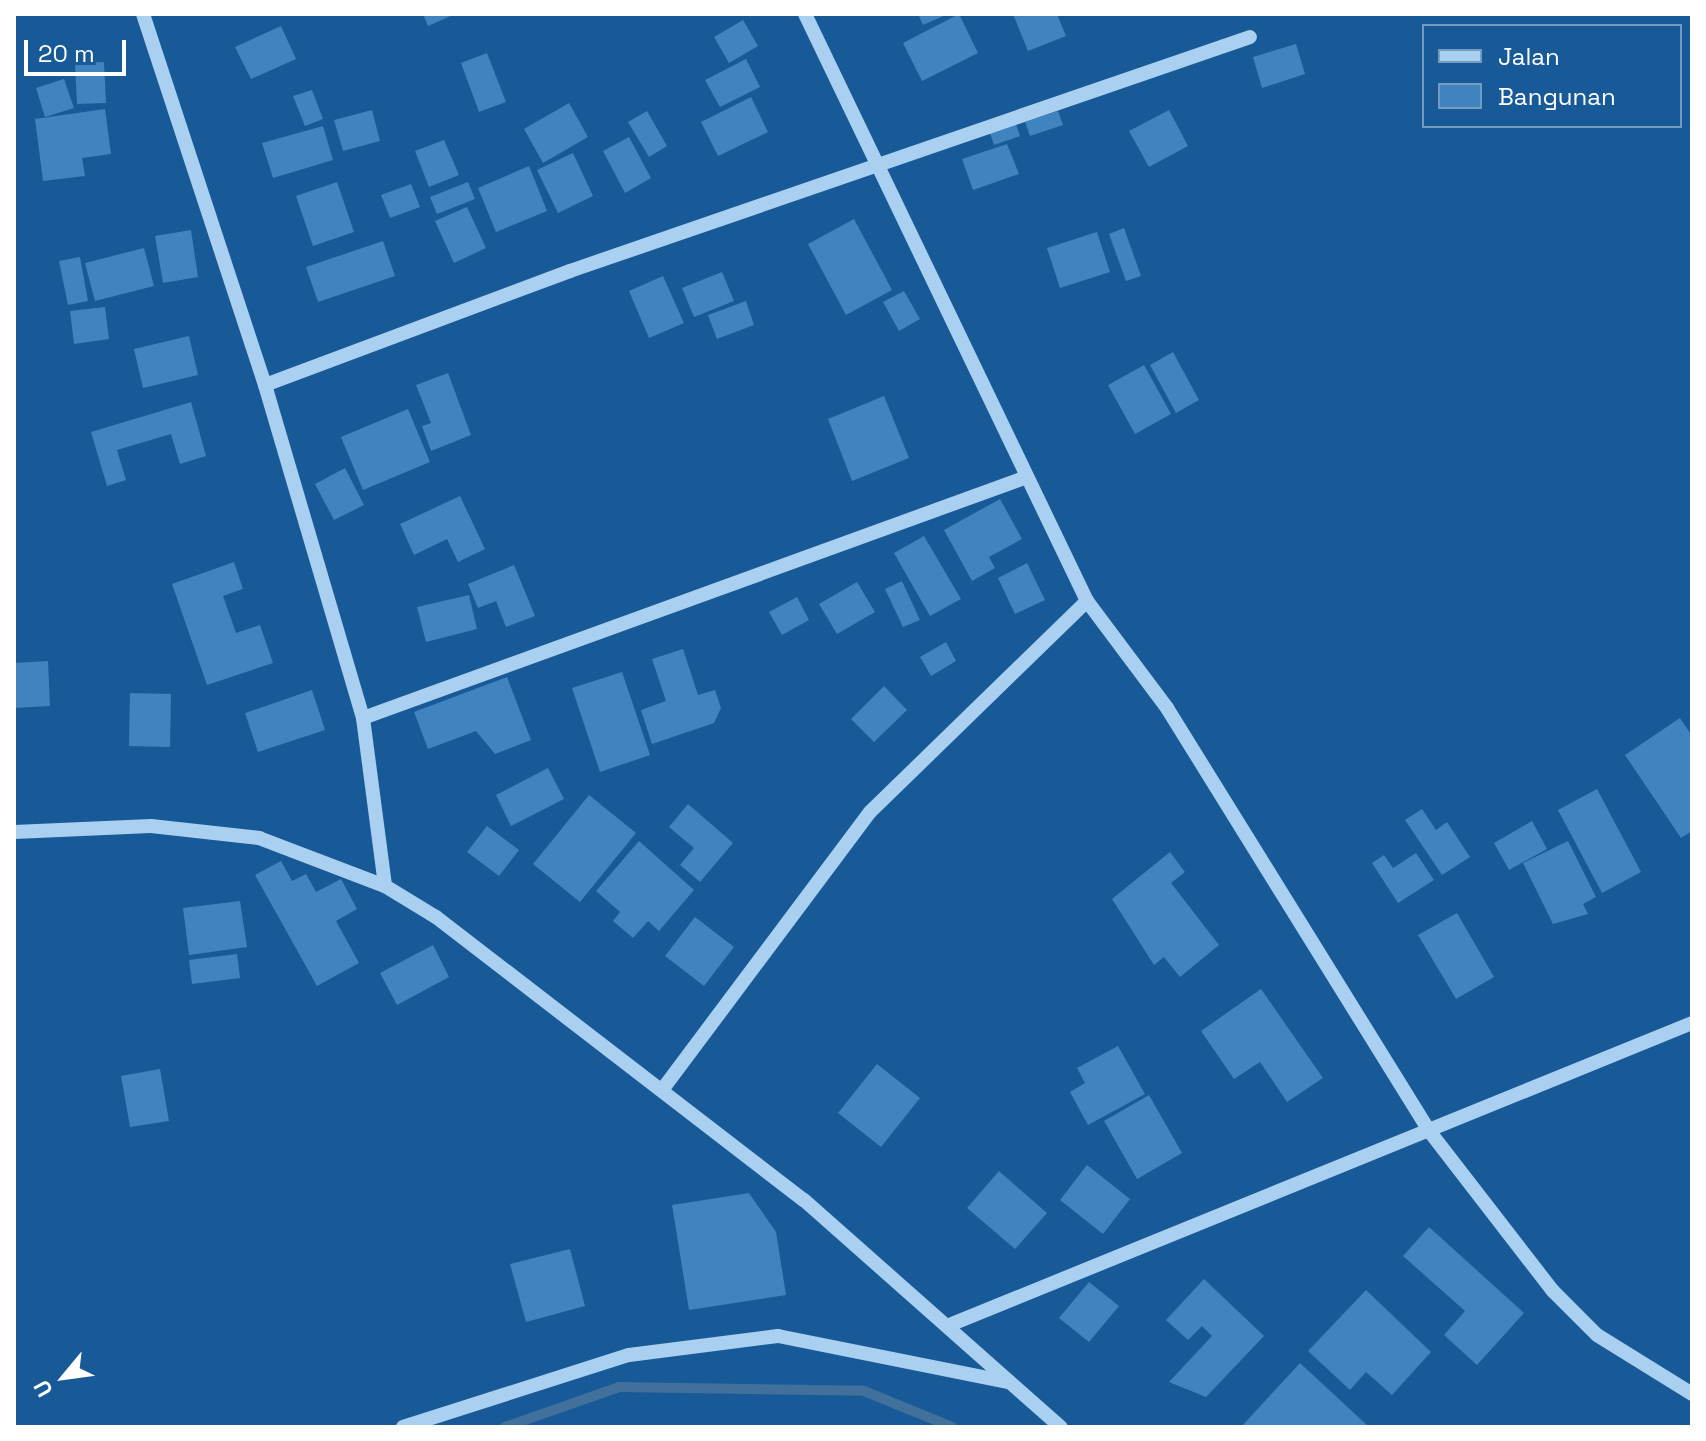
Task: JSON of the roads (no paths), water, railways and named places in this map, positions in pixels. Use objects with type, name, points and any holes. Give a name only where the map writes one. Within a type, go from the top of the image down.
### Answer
[{"type":"street","points":[[143,14],[265,385],[363,718],[385,886]]},
{"type":"street","points":[[805,14],[1087,601],[1167,708],[1430,1132],[1586,1324],[1692,1394]]},
{"type":"street","points":[[265,385],[570,271],[878,171],[1250,37]]},
{"type":"street","points":[[363,718],[1027,477]]},
{"type":"street","points":[[662,1090],[870,812],[1087,601]]},
{"type":"street","points":[[14,832],[151,826],[259,838],[385,886],[662,1090],[947,1326],[1061,1427]]},
{"type":"street","points":[[947,1326],[1430,1132],[1604,1053],[1692,1023]]},
{"type":"street","points":[[403,1427],[629,1355],[778,1336],[1012,1383]]},
{"type":"waterway","points":[[505,1427],[619,1387],[864,1391],[952,1427]]}]
